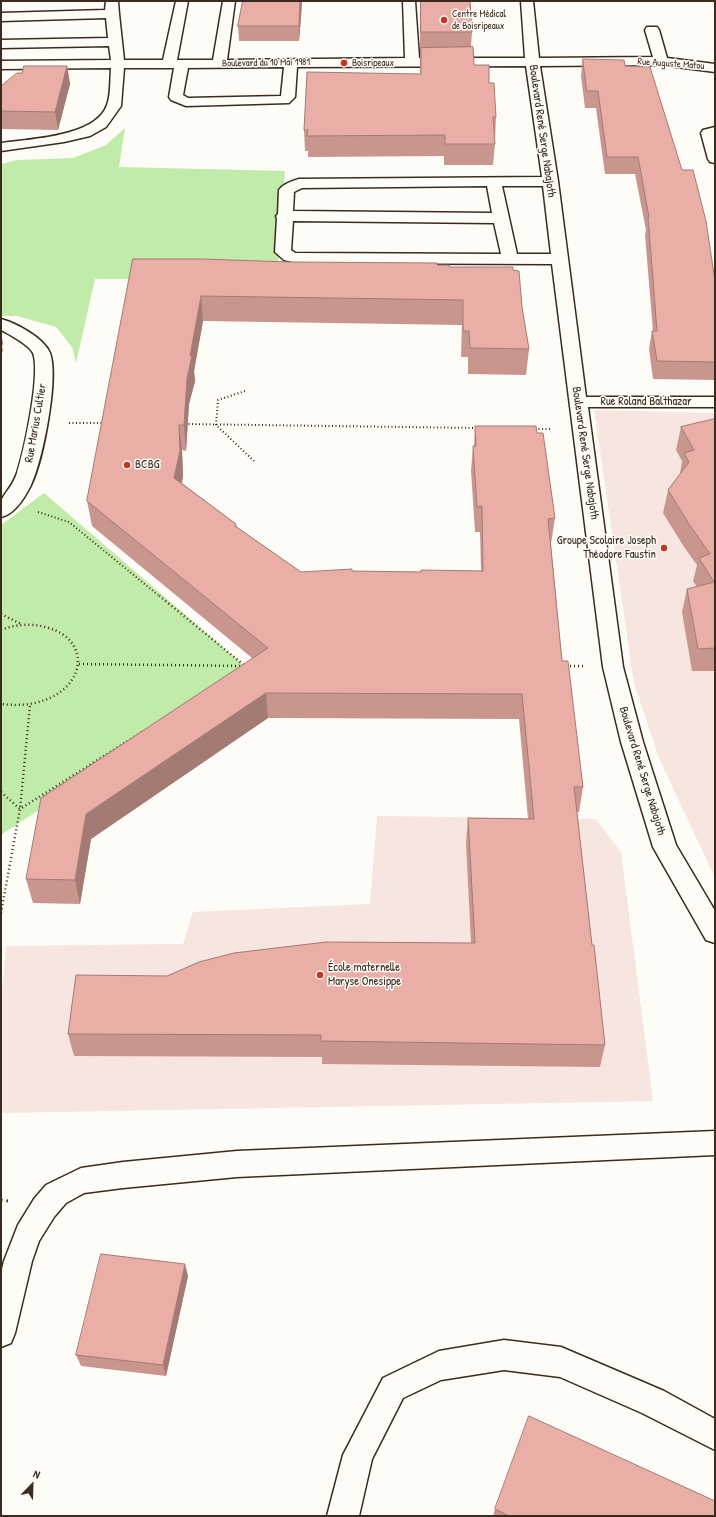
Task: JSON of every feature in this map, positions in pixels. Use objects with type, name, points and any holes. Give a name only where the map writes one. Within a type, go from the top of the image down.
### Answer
[{"type":"street","points":[[182,1],[176,64],[176,96],[186,102],[284,100],[288,97],[291,63]]},
{"type":"street","points":[[219,64],[229,1]]},
{"type":"street","points":[[409,1],[412,62]]},
{"type":"street","name":"Boulevard René Serge Nabajoth","points":[[527,1],[532,61],[550,181],[613,666],[632,742],[665,847],[715,933]]},
{"type":"street","points":[[1,17],[112,7],[118,63],[114,106],[101,124],[85,132],[64,138],[1,147]]},
{"type":"street","points":[[652,30],[661,62]]},
{"type":"street","points":[[1,44],[115,42]]},
{"type":"street","name":"Boulevard du 10 Mai 1981","points":[[1,65],[532,61]]},
{"type":"street","name":"Rue Auguste Matou","points":[[532,61],[661,62],[715,68]]},
{"type":"street","points":[[715,131],[708,133],[715,159]]},
{"type":"street","points":[[550,181],[299,184],[287,190],[284,216],[283,252],[290,257],[297,258],[559,259]]},
{"type":"street","points":[[493,182],[510,259]]},
{"type":"street","points":[[284,216],[501,218]]},
{"type":"street","name":"Rue Marius Cultier","points":[[1,324],[8,326],[22,335],[40,352],[44,377],[30,463],[22,484],[6,507]]},
{"type":"street","name":"Rue Roland Balthazar","points":[[578,402],[715,402]]},
{"type":"street","points":[[1,1333],[18,1260],[28,1234],[44,1208],[56,1194],[81,1181],[122,1174],[237,1164],[715,1143]]},
{"type":"street","points":[[343,1516],[358,1455],[393,1388],[439,1366],[504,1355],[561,1362],[653,1402],[715,1435]]},
{"type":"path","points":[[216,425],[218,400],[245,391]]},
{"type":"path","points":[[36,423],[106,423]]},
{"type":"path","points":[[185,424],[478,428]]},
{"type":"path","points":[[216,425],[254,462]]},
{"type":"path","points":[[534,429],[582,430]]},
{"type":"path","points":[[6,507],[69,522],[245,666]]},
{"type":"path","points":[[1,614],[21,624]]},
{"type":"path","points":[[1,630],[21,624],[46,626],[57,630],[70,638],[77,650],[79,664],[74,677],[63,689],[48,699],[30,705],[11,706],[1,704]]},
{"type":"path","points":[[79,664],[253,666]]},
{"type":"path","points":[[238,670],[245,666]]},
{"type":"path","points":[[558,666],[613,666]]},
{"type":"path","points":[[1,913],[20,809],[30,705]]},
{"type":"path","points":[[20,809],[146,729]]},
{"type":"path","points":[[1,792],[20,809]]},
{"type":"shaded area","name":"Groupe Scolaire Joseph Théodore Faustin","points":[[594,410],[715,413],[715,878],[659,758],[634,683]]},
{"type":"shaded area","name":"École maternelle Maryse Onesippe","points":[[377,816],[596,819],[621,852],[653,1101],[1,1113],[1,1005],[6,946],[183,944],[193,912],[370,904]]},
{"type":"green space","points":[[125,128],[119,167],[285,171],[277,279],[95,279],[76,363],[72,347],[56,327],[17,316],[1,316],[1,164],[17,160],[73,158],[106,145]]},
{"type":"green space","points":[[44,493],[253,673],[2,834],[1,525]]},
{"type":"building","points":[[243,1],[300,1],[299,26],[238,26]]},
{"type":"building","name":"Centre Médical de Boisripeaux","points":[[421,1],[470,1],[472,32],[421,32]]},
{"type":"building","points":[[473,47],[474,65],[489,65],[489,83],[494,83],[496,117],[493,117],[495,144],[445,144],[445,135],[307,136],[308,130],[304,130],[307,72],[421,74],[421,48]]},
{"type":"building","points":[[583,59],[624,60],[625,66],[650,67],[682,170],[693,170],[706,221],[715,281],[715,362],[657,361],[652,331],[657,331],[649,217],[638,157],[607,157],[598,91],[587,91]]},
{"type":"building","points":[[24,66],[67,66],[55,112],[1,111],[1,86],[17,73],[22,73]]},
{"type":"building","points":[[133,259],[437,263],[437,265],[449,265],[449,267],[513,267],[513,270],[519,271],[522,307],[529,349],[470,348],[469,331],[463,331],[463,300],[201,296],[190,356],[192,356],[187,378],[184,425],[179,425],[180,451],[174,478],[236,524],[235,526],[301,572],[352,569],[352,571],[483,571],[482,506],[477,507],[473,446],[476,446],[475,426],[536,426],[537,433],[543,433],[555,518],[548,519],[562,661],[568,661],[583,787],[574,787],[605,1045],[321,1041],[321,1035],[68,1034],[76,975],[167,976],[199,962],[234,953],[326,942],[475,943],[468,818],[534,819],[522,694],[266,693],[86,814],[75,880],[26,879],[41,798],[268,648],[87,501]]},
{"type":"building","points":[[715,419],[715,648],[698,649],[687,589],[714,582],[699,558],[710,554],[668,490],[689,462],[684,453],[694,450],[681,427]]},
{"type":"building","points":[[101,1254],[185,1264],[163,1365],[76,1355]]},
{"type":"building","points":[[529,1416],[715,1501],[715,1516],[509,1516],[495,1509]]},
{"type":"place","name":"Centre Médical de Boisripeaux","points":[[444,20]]},
{"type":"place","name":"Boisripeaux","points":[[344,63]]},
{"type":"place","name":"BCBG","points":[[127,465]]},
{"type":"place","name":"Groupe Scolaire Joseph Théodore Faustin","points":[[664,548]]},
{"type":"place","name":"École maternelle Maryse Onesippe","points":[[320,975]]}]
